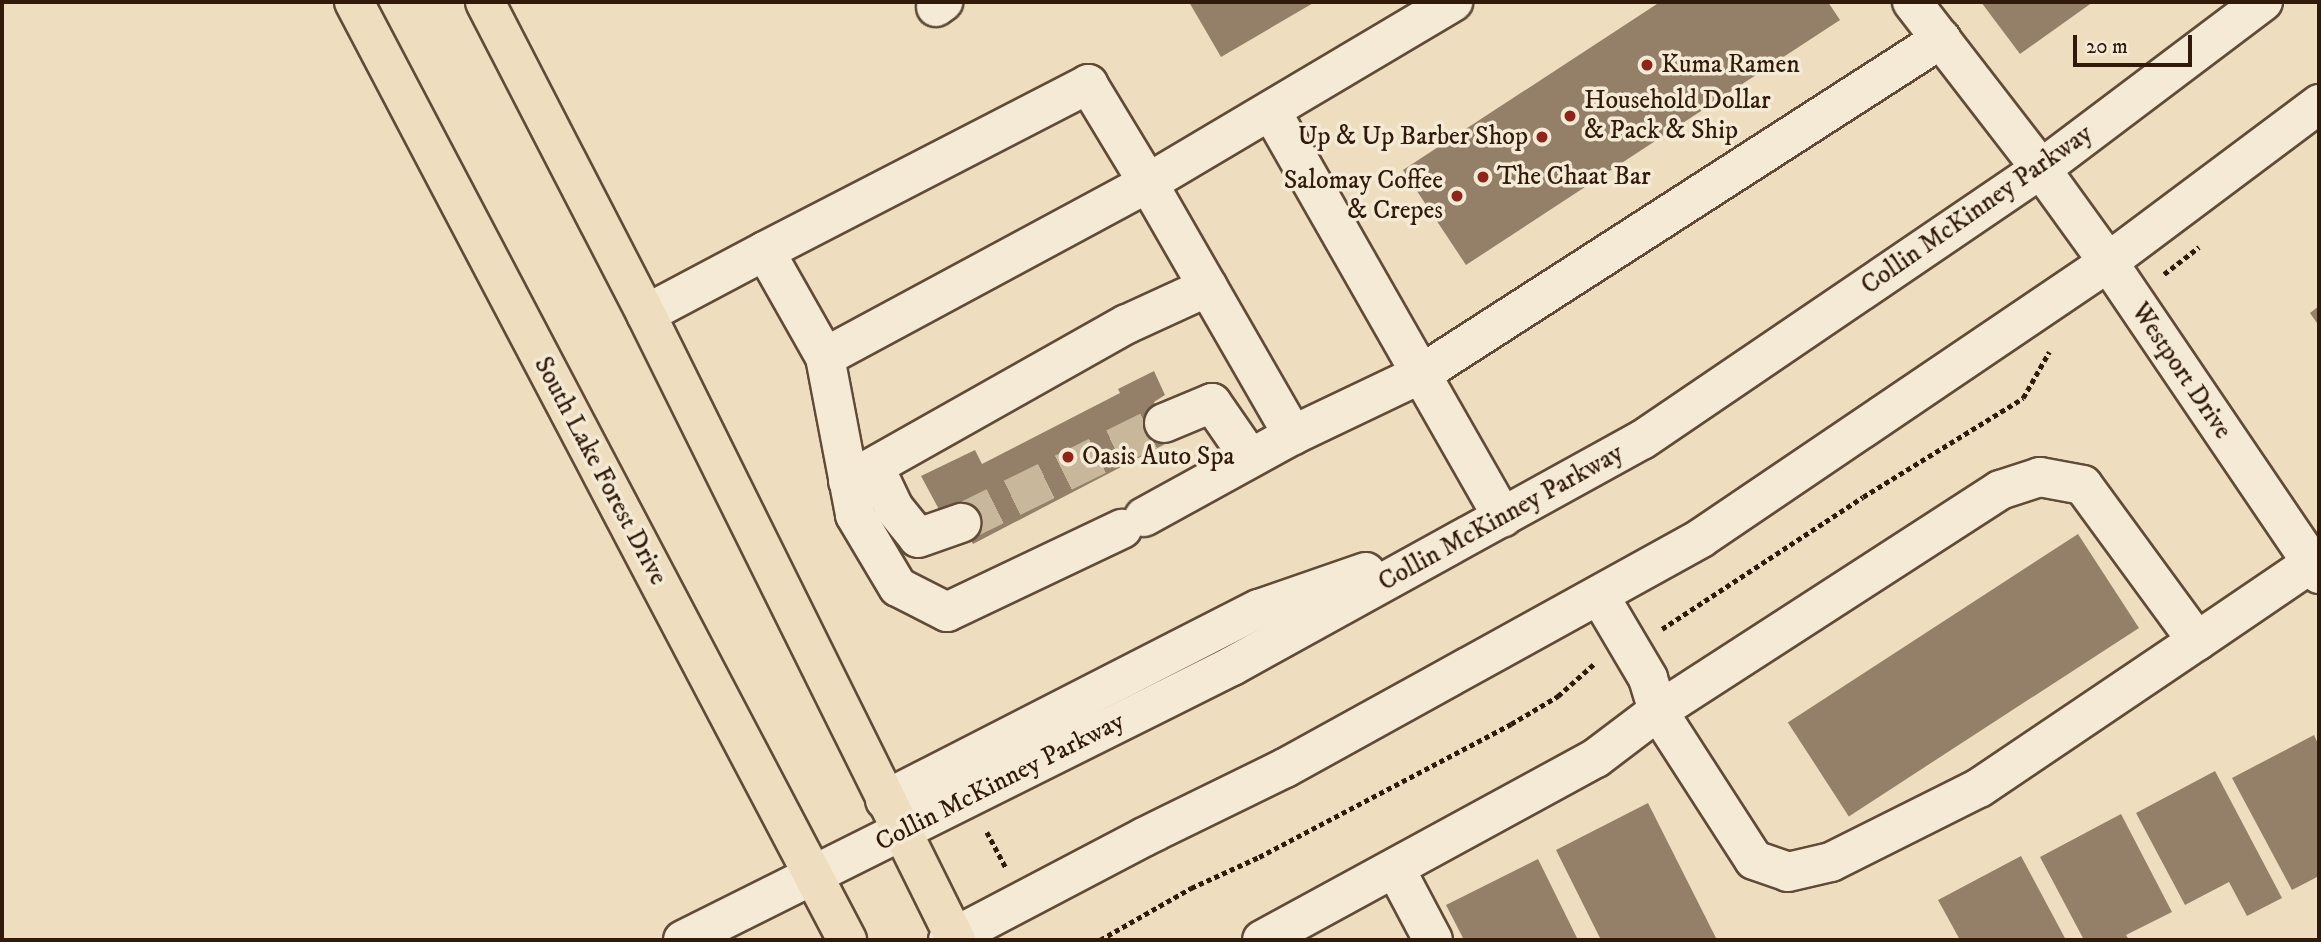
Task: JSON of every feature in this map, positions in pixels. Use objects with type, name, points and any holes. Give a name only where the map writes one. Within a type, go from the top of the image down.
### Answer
[{"type":"main road","name":"South Lake Forest Drive","points":[[354,2],[847,940]]},
{"type":"main road","points":[[485,2],[646,314],[953,939]]},
{"type":"street","points":[[825,358],[1149,183],[1453,2]]},
{"type":"street","name":"Westport Drive","points":[[1912,2],[2108,261],[2317,566]]},
{"type":"street","name":"Collin McKinney Parkway","points":[[683,940],[813,874],[893,816],[970,797],[1232,666],[1642,440],[2041,169],[2263,2]]},
{"type":"street","points":[[862,475],[855,514],[898,587],[947,612],[1133,523],[1293,435],[1421,374],[1941,39]]},
{"type":"street","points":[[646,314],[1088,84],[1149,183],[1293,435]]},
{"type":"street","points":[[953,939],[1144,837],[1284,768],[1701,538],[2108,261],[2319,104]]},
{"type":"street","points":[[1271,111],[1503,517]]},
{"type":"street","points":[[765,251],[825,358],[862,475],[918,538],[961,523]]},
{"type":"street","points":[[862,475],[1127,324],[1208,286]]},
{"type":"street","points":[[1164,423],[1212,402],[1250,458]]},
{"type":"street","points":[[1262,940],[1396,870],[1596,758],[1658,711],[2000,490],[2040,477],[2083,485],[2197,641]]},
{"type":"street","points":[[893,816],[1259,609],[1467,537]]},
{"type":"street","points":[[1600,595],[1648,678],[1658,711],[1754,860],[1788,872],[1831,862],[1979,788],[2197,641],[2317,566]]},
{"type":"street","points":[[1396,870],[1433,940]]},
{"type":"path","points":[[970,797],[1024,902]]},
{"type":"building","points":[[1189,2],[1315,2],[1221,57]]},
{"type":"building","points":[[1660,2],[1828,2],[1840,20],[1466,265],[1403,170]]},
{"type":"building","points":[[1981,2],[2093,2],[2020,54]]},
{"type":"building","points":[[2319,306],[2319,326],[2310,313]]},
{"type":"building","name":"Oasis Auto Spa","points":[[1154,371],[1165,395],[1154,402],[1173,440],[973,544],[953,509],[942,515],[921,476],[975,450],[982,464],[1120,393],[1118,389]]},
{"type":"building","points":[[2078,534],[2139,628],[1849,816],[1788,722]]},
{"type":"building","points":[[2314,735],[2319,746],[2319,876],[2292,890],[2232,778]]},
{"type":"building","points":[[2215,771],[2282,898],[2247,916],[2229,882],[2185,905],[2136,813]]},
{"type":"building","points":[[1648,803],[1717,940],[1601,940],[1556,850]]},
{"type":"building","points":[[2121,814],[2172,912],[2126,935],[2129,940],[2084,940],[2040,857]]},
{"type":"building","points":[[2021,856],[2066,940],[1960,940],[1938,900]]},
{"type":"building","points":[[1538,859],[1578,940],[1464,940],[1446,905]]},
{"type":"tunnel","points":[[961,523],[1164,423]]},
{"type":"place","name":"Kuma Ramen","points":[[1647,65]]},
{"type":"place","name":"Household Dollar & Pack & Ship","points":[[1570,116]]},
{"type":"place","name":"Up & Up Barber Shop","points":[[1542,137]]},
{"type":"place","name":"The Chaat Bar","points":[[1483,177]]},
{"type":"place","name":"Salomay Coffee & Crepes","points":[[1457,196]]},
{"type":"place","name":"Oasis Auto Spa","points":[[1068,457]]}]
